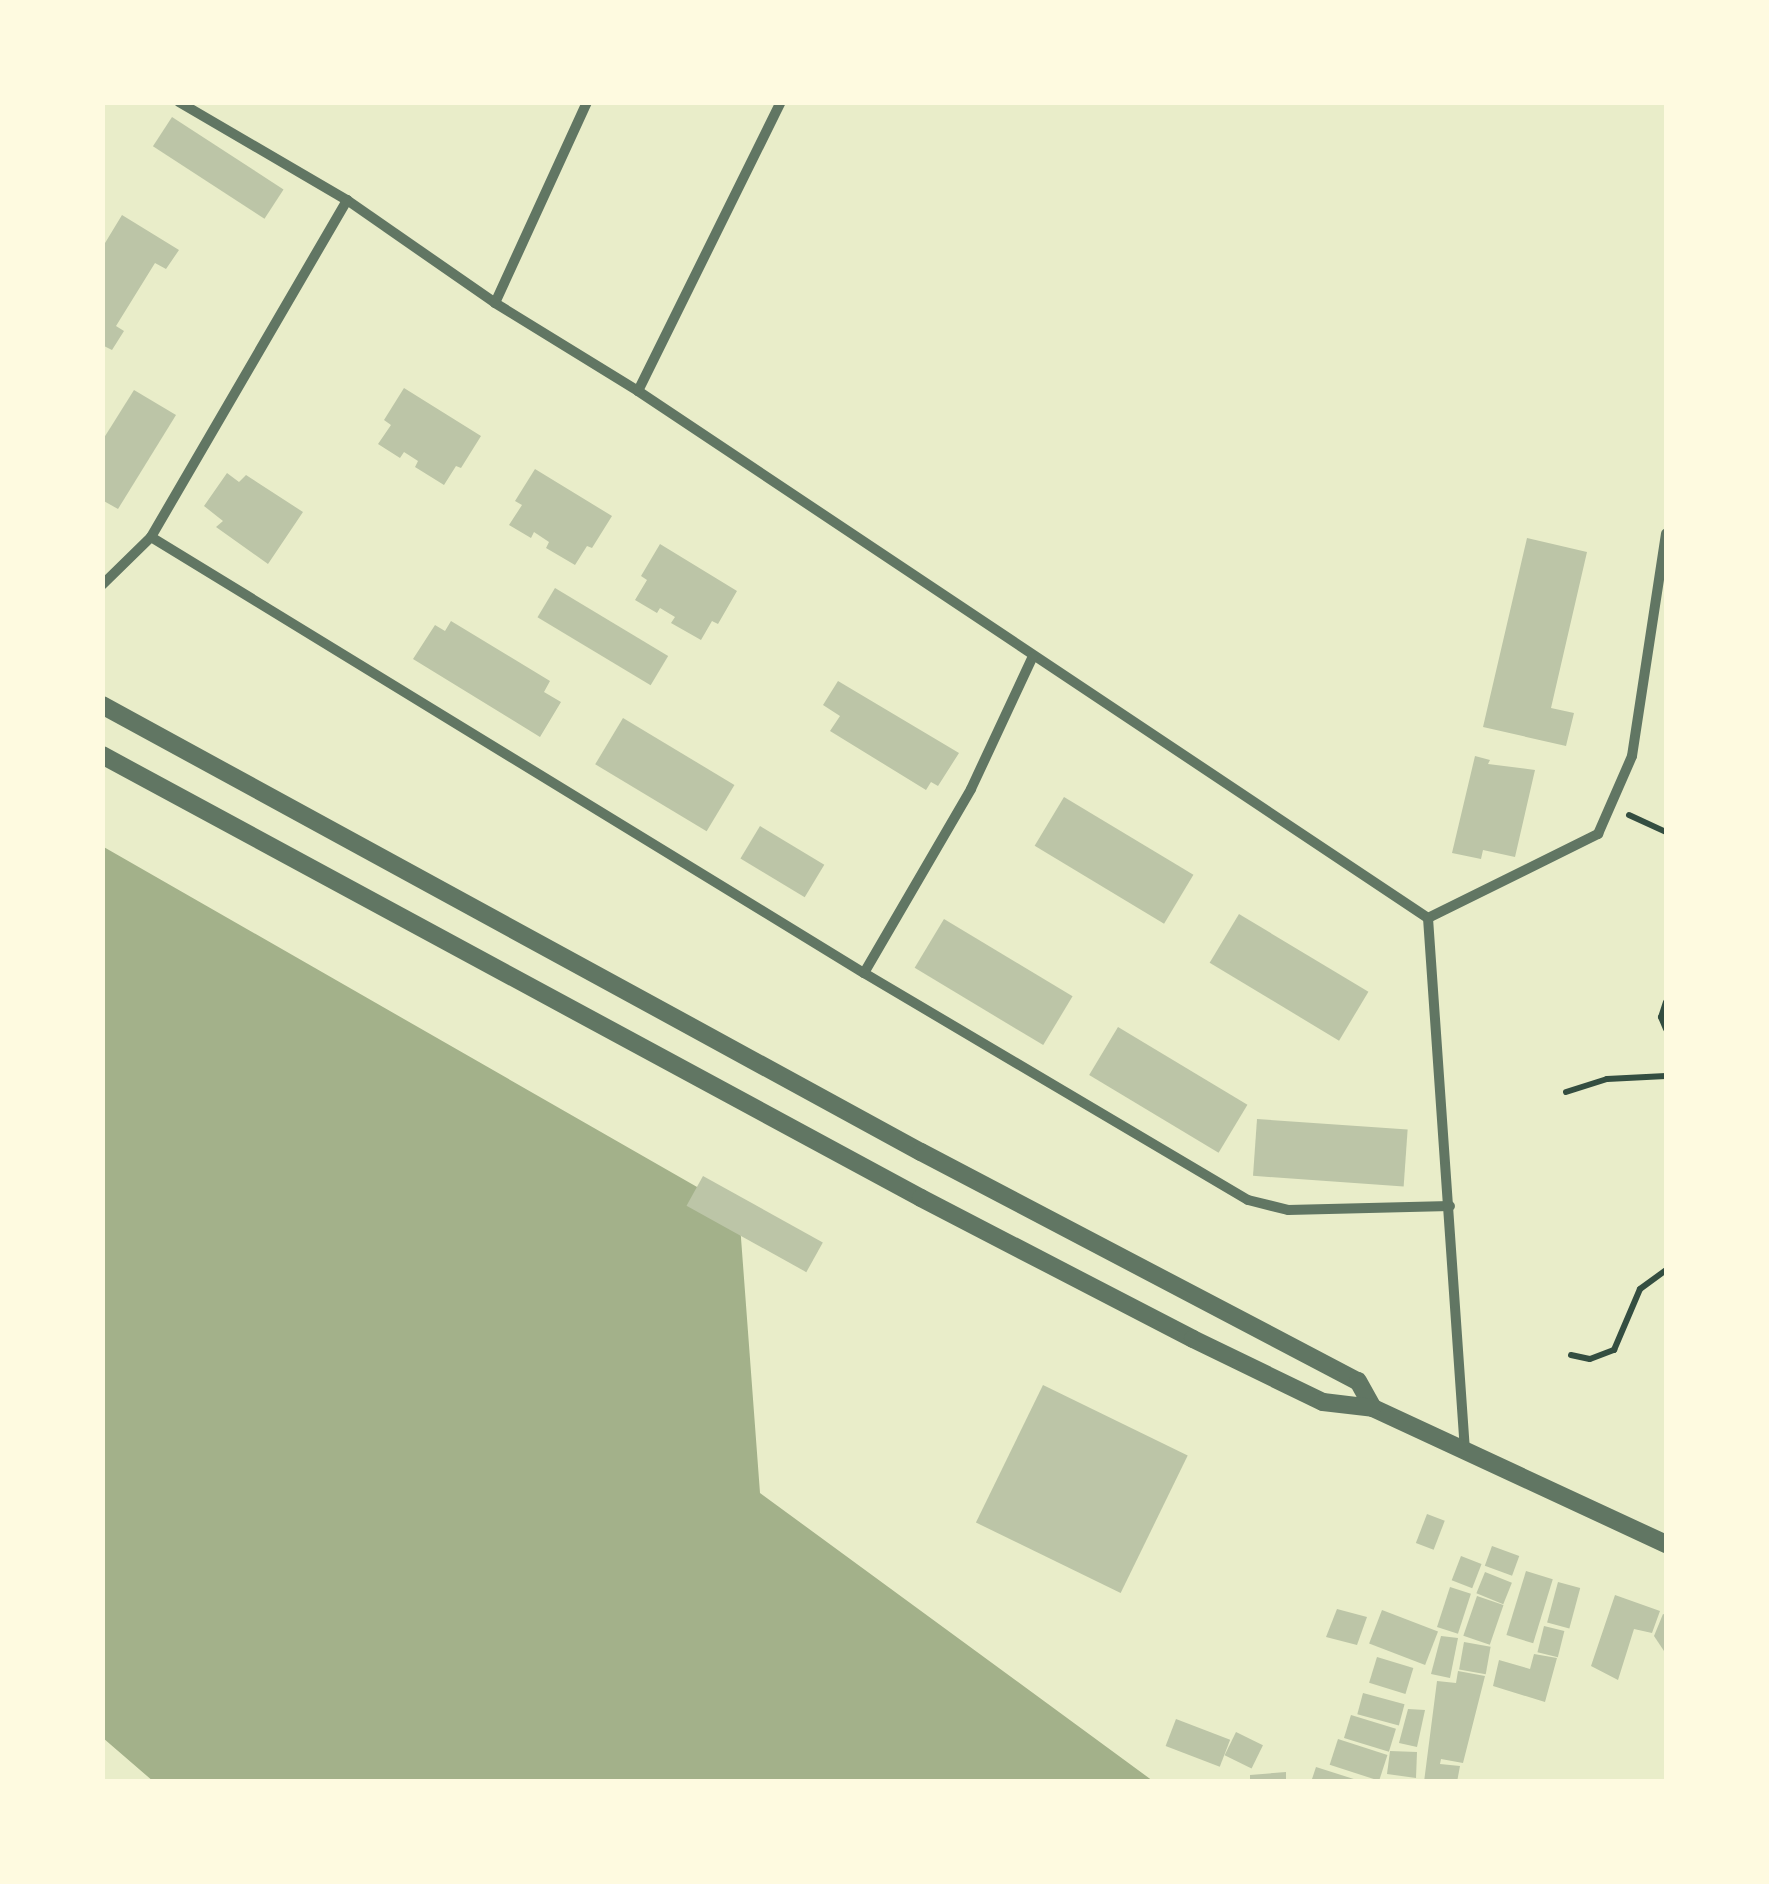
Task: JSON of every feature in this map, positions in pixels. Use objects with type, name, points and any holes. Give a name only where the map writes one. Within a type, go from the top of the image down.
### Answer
[{"type":"street","points":[[179,102],[347,200],[495,303],[638,392],[1032,658],[1428,918]]},
{"type":"street","points":[[495,303],[586,102]]},
{"type":"street","points":[[638,392],[780,102]]},
{"type":"street","points":[[102,585],[151,537],[347,200]]},
{"type":"street","points":[[1428,918],[1598,834],[1632,756],[1666,534]]},
{"type":"street","points":[[151,537],[864,973],[1248,1200],[1288,1210],[1450,1206]]},
{"type":"street","points":[[864,973],[971,790],[1032,658]]},
{"type":"street","points":[[102,705],[921,1152],[1358,1381],[1373,1408]]},
{"type":"street","points":[[102,755],[921,1198],[1192,1339],[1323,1402],[1373,1408],[1666,1544]]},
{"type":"street","points":[[1428,918],[1465,1454]]},
{"type":"path","points":[[1610,806],[1666,832]]},
{"type":"path","points":[[1666,1002],[1661,1017],[1666,1029]]},
{"type":"path","points":[[1566,1092],[1607,1080],[1666,1076]]},
{"type":"path","points":[[1571,1355],[1590,1359],[1614,1350],[1640,1289],[1666,1270]]},
{"type":"shaded area","points":[[102,846],[739,1211],[760,1493],[1153,1781],[154,1782],[103,1738]]},
{"type":"building","points":[[172,117],[284,189],[264,219],[153,146]]},
{"type":"building","points":[[122,215],[179,250],[166,269],[155,263],[116,326],[124,331],[112,350],[102,345],[102,248]]},
{"type":"building","points":[[404,388],[481,436],[461,468],[456,466],[444,485],[415,467],[418,461],[404,452],[400,458],[378,444],[391,425],[384,420]]},
{"type":"building","points":[[134,390],[176,415],[118,509],[102,500],[102,441]]},
{"type":"building","points":[[535,469],[612,516],[592,548],[587,546],[575,565],[546,548],[549,542],[534,532],[531,538],[509,525],[522,505],[515,501]]},
{"type":"building","points":[[227,473],[239,482],[246,475],[303,512],[268,564],[216,527],[223,521],[204,506]]},
{"type":"building","points":[[1527,538],[1587,552],[1551,708],[1574,713],[1566,746],[1483,727]]},
{"type":"building","points":[[660,544],[737,591],[718,624],[712,621],[701,640],[671,623],[675,617],[660,608],[657,613],[635,600],[647,580],[641,576]]},
{"type":"building","points":[[555,588],[668,656],[651,685],[537,617]]},
{"type":"building","points":[[451,621],[550,681],[544,692],[561,702],[540,737],[413,659],[435,625],[445,631]]},
{"type":"building","points":[[838,681],[959,753],[938,786],[931,782],[926,790],[830,731],[840,716],[823,705]]},
{"type":"building","points":[[623,718],[734,785],[707,831],[595,764]]},
{"type":"building","points":[[1475,756],[1490,760],[1488,764],[1535,770],[1515,857],[1483,850],[1481,859],[1452,853]]},
{"type":"building","points":[[1064,797],[1193,875],[1164,924],[1035,846]]},
{"type":"building","points":[[760,826],[824,865],[805,897],[740,859]]},
{"type":"building","points":[[1239,914],[1368,992],[1339,1041],[1210,963]]},
{"type":"building","points":[[944,919],[1073,996],[1043,1045],[915,968]]},
{"type":"building","points":[[1118,1027],[1247,1105],[1219,1153],[1089,1075]]},
{"type":"building","points":[[1257,1119],[1408,1130],[1404,1186],[1253,1176]]},
{"type":"building","points":[[703,1176],[823,1242],[806,1272],[687,1206]]},
{"type":"building","points":[[1043,1385],[1188,1456],[1121,1593],[976,1523]]},
{"type":"building","points":[[1427,1514],[1445,1521],[1434,1550],[1416,1543]]},
{"type":"building","points":[[1492,1546],[1519,1556],[1512,1576],[1485,1566]]},
{"type":"building","points":[[1461,1556],[1482,1564],[1472,1588],[1452,1580]]},
{"type":"building","points":[[1526,1571],[1553,1579],[1533,1643],[1506,1635]]},
{"type":"building","points":[[1485,1572],[1512,1583],[1503,1604],[1476,1593]]},
{"type":"building","points":[[1558,1582],[1580,1588],[1569,1629],[1547,1623]]},
{"type":"building","points":[[1450,1587],[1471,1594],[1458,1634],[1437,1627]]},
{"type":"building","points":[[1615,1595],[1660,1611],[1652,1633],[1634,1629],[1618,1680],[1591,1666]]},
{"type":"building","points":[[1477,1596],[1503,1605],[1490,1645],[1463,1636]]},
{"type":"building","points":[[1337,1609],[1367,1617],[1357,1645],[1326,1637]]},
{"type":"building","points":[[1382,1610],[1438,1632],[1425,1665],[1369,1644]]},
{"type":"building","points":[[1663,1614],[1666,1615],[1666,1654],[1654,1636]]},
{"type":"building","points":[[1544,1626],[1564,1631],[1558,1657],[1537,1652]]},
{"type":"building","points":[[1441,1636],[1458,1638],[1450,1678],[1431,1674]]},
{"type":"building","points":[[1464,1642],[1491,1647],[1486,1674],[1459,1670]]},
{"type":"building","points":[[1534,1654],[1557,1658],[1545,1702],[1493,1686],[1499,1660],[1530,1669]]},
{"type":"building","points":[[1377,1657],[1413,1668],[1405,1694],[1369,1683]]},
{"type":"building","points":[[1458,1671],[1485,1676],[1463,1763],[1441,1759],[1440,1764],[1460,1766],[1457,1782],[1424,1782],[1437,1681],[1456,1683]]},
{"type":"building","points":[[1363,1693],[1405,1704],[1399,1725],[1357,1714]]},
{"type":"building","points":[[1408,1709],[1425,1710],[1417,1747],[1399,1743]]},
{"type":"building","points":[[1351,1715],[1396,1729],[1389,1752],[1344,1738]]},
{"type":"building","points":[[1176,1719],[1230,1740],[1220,1767],[1166,1746]]},
{"type":"building","points":[[1236,1732],[1263,1745],[1252,1769],[1225,1755]]},
{"type":"building","points":[[1338,1739],[1387,1755],[1379,1781],[1330,1765]]},
{"type":"building","points":[[1390,1751],[1417,1752],[1416,1778],[1387,1774]]},
{"type":"building","points":[[1316,1767],[1360,1781],[1360,1782],[1311,1782]]},
{"type":"building","points":[[1286,1772],[1286,1782],[1250,1782],[1250,1775]]}]
